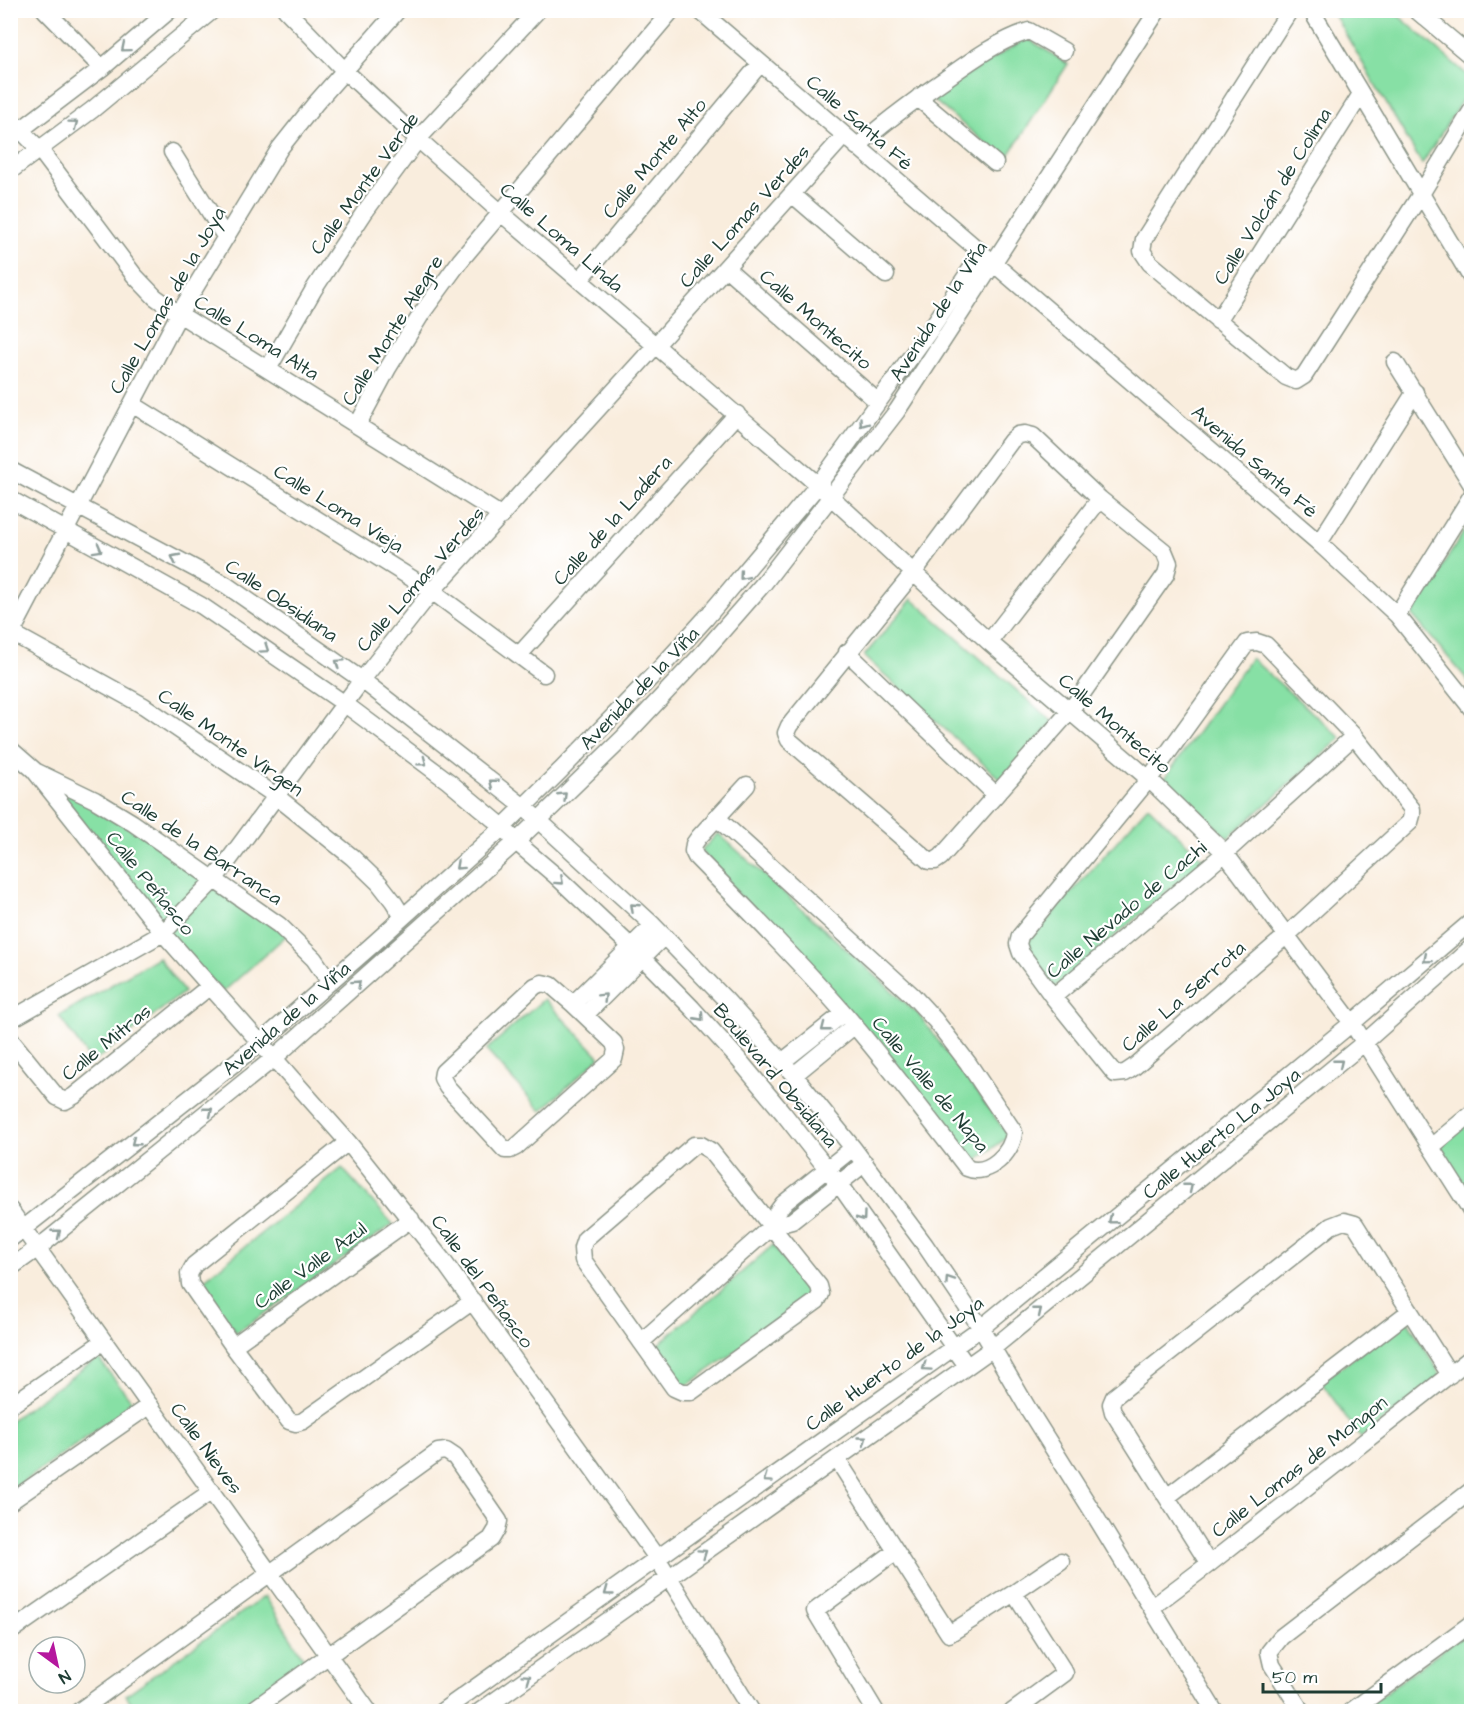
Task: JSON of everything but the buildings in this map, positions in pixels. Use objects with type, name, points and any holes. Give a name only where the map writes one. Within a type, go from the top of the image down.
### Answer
[{"type":"street","points":[[45,10],[102,68]]},
{"type":"street","points":[[14,129],[102,68],[170,10]]},
{"type":"street","points":[[10,171],[110,96],[213,10]]},
{"type":"street","name":"Calle Loma Linda","points":[[286,10],[345,71],[418,139],[818,485]]},
{"type":"street","name":"Calle Lomas de la Joya","points":[[11,633],[179,314],[280,148],[398,10]]},
{"type":"street","name":"Calle Monte Verde","points":[[268,369],[314,289],[364,213],[418,139],[538,10]]},
{"type":"street","name":"Calle Monte Alegre","points":[[358,424],[388,368],[422,314],[460,261],[672,10]]},
{"type":"street","name":"Calle Santa Fé","points":[[699,10],[987,260]]},
{"type":"street","name":"Avenida de la Viña","points":[[17,1234],[261,1042],[403,917],[524,807],[685,641],[818,485],[878,402],[987,260],[1158,10]]},
{"type":"street","points":[[1290,10],[1144,239],[1142,251],[1150,263],[1286,377],[1296,381],[1304,376],[1472,111]]},
{"type":"street","points":[[1311,10],[1472,279]]},
{"type":"street","points":[[1416,10],[1472,57]]},
{"type":"street","points":[[857,147],[918,98],[970,62],[1016,35],[1029,31],[1064,51]]},
{"type":"street","name":"Calle Monte Alto","points":[[580,280],[760,64]]},
{"type":"street","name":"Calle Volcán de Colima","points":[[1218,321],[1361,94]]},
{"type":"street","points":[[918,98],[995,163]]},
{"type":"street","name":"Calle Loma Alta","points":[[14,129],[40,150],[134,275],[155,297],[502,516]]},
{"type":"street","name":"Calle Lomas Verdes","points":[[10,1020],[163,933],[214,880],[362,680],[432,591],[844,136]]},
{"type":"street","points":[[172,152],[226,238]]},
{"type":"street","points":[[792,194],[886,274]]},
{"type":"street","name":"Avenida de la Viña","points":[[10,1268],[274,1058],[516,842],[623,738],[702,654],[764,583],[897,411],[987,260]]},
{"type":"street","name":"Avenida Santa Fé","points":[[987,260],[1319,543],[1397,615],[1472,709]]},
{"type":"street","name":"Calle Montecito","points":[[726,268],[878,402]]},
{"type":"street","points":[[1395,362],[1472,485]]},
{"type":"street","points":[[1319,543],[1415,392]]},
{"type":"street","name":"Calle Loma Vieja","points":[[132,404],[432,591],[544,674]]},
{"type":"street","name":"Calle de la Ladera","points":[[519,655],[736,414]]},
{"type":"street","points":[[1018,435],[1033,436],[1100,499],[1164,551],[1169,563],[1166,574],[1070,711],[941,857],[935,861],[929,861],[789,740],[786,733],[789,726],[914,572],[1011,441],[1018,435]]},
{"type":"street","name":"Calle Obsidiana","points":[[10,470],[226,585],[362,680],[524,807],[537,820]]},
{"type":"street","name":"Calle Montecito","points":[[818,485],[989,642],[1149,779],[1225,853],[1352,1023],[1472,1212]]},
{"type":"street","points":[[1397,615],[1472,495]]},
{"type":"street","points":[[10,499],[202,606],[345,704],[448,781],[503,827],[516,842]]},
{"type":"street","points":[[989,642],[1100,499]]},
{"type":"street","name":"Calle Monte Virgen","points":[[11,633],[144,706],[276,796],[352,857],[379,883],[403,917]]},
{"type":"street","name":"Calle La Serrota","points":[[1287,934],[1125,1074],[1115,1074],[1053,997],[1021,953],[1018,944],[1020,936],[1149,779],[1248,643],[1257,642],[1266,645],[1354,736]]},
{"type":"street","points":[[847,652],[996,795]]},
{"type":"street","points":[[1287,934],[1410,822],[1412,809],[1354,736]]},
{"type":"street","name":"Calle Nevado de Cachi","points":[[1053,997],[1225,853],[1354,736]]},
{"type":"street","name":"Calle Peñasco","points":[[10,749],[34,770],[163,933],[261,1042]]},
{"type":"street","name":"Calle de la Barranca","points":[[34,770],[95,800],[133,823],[288,932],[314,959],[329,981]]},
{"type":"street","name":"Calle Valle de Napa","points":[[716,818],[884,968],[935,1020],[1012,1126],[1014,1137],[1002,1157],[983,1169],[974,1171],[967,1168],[849,1019],[803,967],[696,857],[693,851],[694,844],[716,818],[747,785]]},
{"type":"street","name":"Boulevard Obsidiana","points":[[537,820],[585,861],[659,931],[724,998],[794,1076],[865,1163],[925,1245],[981,1328],[1027,1407],[1152,1606],[1215,1712]]},
{"type":"street","name":"Boulevard Obsidiana","points":[[516,842],[637,952],[739,1060],[839,1184],[966,1366]]},
{"type":"street","points":[[1352,1023],[1472,921]]},
{"type":"street","points":[[579,1009],[659,931]]},
{"type":"street","name":"Calle Huerto La Joya","points":[[479,1712],[993,1348],[1365,1042],[1472,947]]},
{"type":"street","points":[[542,983],[551,985],[579,1009],[614,1043],[616,1050],[614,1059],[516,1147],[505,1150],[447,1087],[442,1078],[443,1072],[542,983]]},
{"type":"street","name":"Calle Mitras","points":[[10,1039],[57,1097],[65,1101],[210,986]]},
{"type":"street","points":[[782,1062],[849,1019]]},
{"type":"street","points":[[794,1076],[849,1019]]},
{"type":"street","name":"Calle Huerto de la Joya","points":[[441,1712],[981,1328],[1352,1023]]},
{"type":"street","name":"Calle del Peñasco","points":[[261,1042],[348,1142],[411,1219],[473,1301],[657,1558],[752,1712]]},
{"type":"street","points":[[1431,1148],[1472,1113]]},
{"type":"street","points":[[348,1142],[194,1265],[189,1274],[190,1284],[289,1421],[296,1424],[303,1421],[473,1301]]},
{"type":"street","points":[[694,1145],[700,1145],[711,1151],[772,1226],[819,1286],[821,1294],[817,1301],[691,1392],[683,1392],[674,1388],[583,1260],[582,1248],[585,1239],[694,1145]]},
{"type":"street","points":[[772,1226],[783,1204],[853,1148]]},
{"type":"street","points":[[642,1342],[772,1226],[792,1221],[865,1163]]},
{"type":"street","name":"Calle Nieves","points":[[10,1210],[17,1234],[38,1248],[369,1712]]},
{"type":"street","name":"Calle Valle Azul","points":[[233,1346],[411,1219]]},
{"type":"street","points":[[1209,1564],[1113,1412],[1112,1401],[1114,1397],[1331,1226],[1344,1221],[1355,1224],[1449,1375]]},
{"type":"street","points":[[1167,1497],[1410,1311]]},
{"type":"street","points":[[10,1406],[104,1341]]},
{"type":"street","name":"Calle Lomas de Mongon","points":[[1152,1606],[1209,1564],[1472,1357]]},
{"type":"street","points":[[10,1502],[150,1405]]},
{"type":"street","points":[[78,1712],[438,1452],[446,1451],[455,1457],[499,1521],[491,1539],[250,1712]]},
{"type":"street","points":[[837,1458],[949,1634],[1061,1561]]},
{"type":"street","points":[[1302,1712],[1272,1665],[1269,1652],[1281,1637],[1472,1490]]},
{"type":"street","points":[[10,1632],[212,1491]]},
{"type":"street","points":[[876,1712],[815,1611],[896,1551]]},
{"type":"street","points":[[1012,1712],[1065,1673],[1014,1593]]},
{"type":"street","points":[[1350,1712],[1472,1623]]},
{"type":"green space","points":[[1332,11],[1393,11],[1471,78],[1471,86],[1422,164]]},
{"type":"green space","points":[[1027,38],[1068,64],[1006,160],[930,97]]},
{"type":"green space","points":[[1471,520],[1471,684],[1412,615]]},
{"type":"green space","points":[[912,599],[1053,722],[1001,780],[864,656]]},
{"type":"green space","points":[[1251,658],[1341,738],[1228,838],[1165,778]]},
{"type":"green space","points":[[48,779],[98,804],[208,880],[163,927]]},
{"type":"green space","points":[[1148,806],[1204,860],[1055,987],[1025,945]]},
{"type":"green space","points":[[718,833],[919,1015],[1009,1136],[971,1164],[701,851]]},
{"type":"green space","points":[[213,885],[287,935],[223,992],[166,935]]},
{"type":"green space","points":[[158,957],[184,992],[92,1063],[59,1016]]},
{"type":"green space","points":[[544,999],[600,1057],[541,1111],[486,1050]]},
{"type":"green space","points":[[1471,1120],[1471,1204],[1439,1148]]},
{"type":"green space","points":[[342,1168],[393,1224],[236,1333],[200,1283]]},
{"type":"green space","points":[[773,1245],[812,1298],[682,1389],[652,1350]]},
{"type":"green space","points":[[1406,1318],[1441,1375],[1361,1438],[1321,1382]]},
{"type":"green space","points":[[98,1358],[134,1404],[11,1490],[11,1420]]},
{"type":"green space","points":[[265,1596],[306,1662],[237,1711],[137,1711],[126,1695]]},
{"type":"green space","points":[[1471,1629],[1471,1711],[1360,1711]]}]
